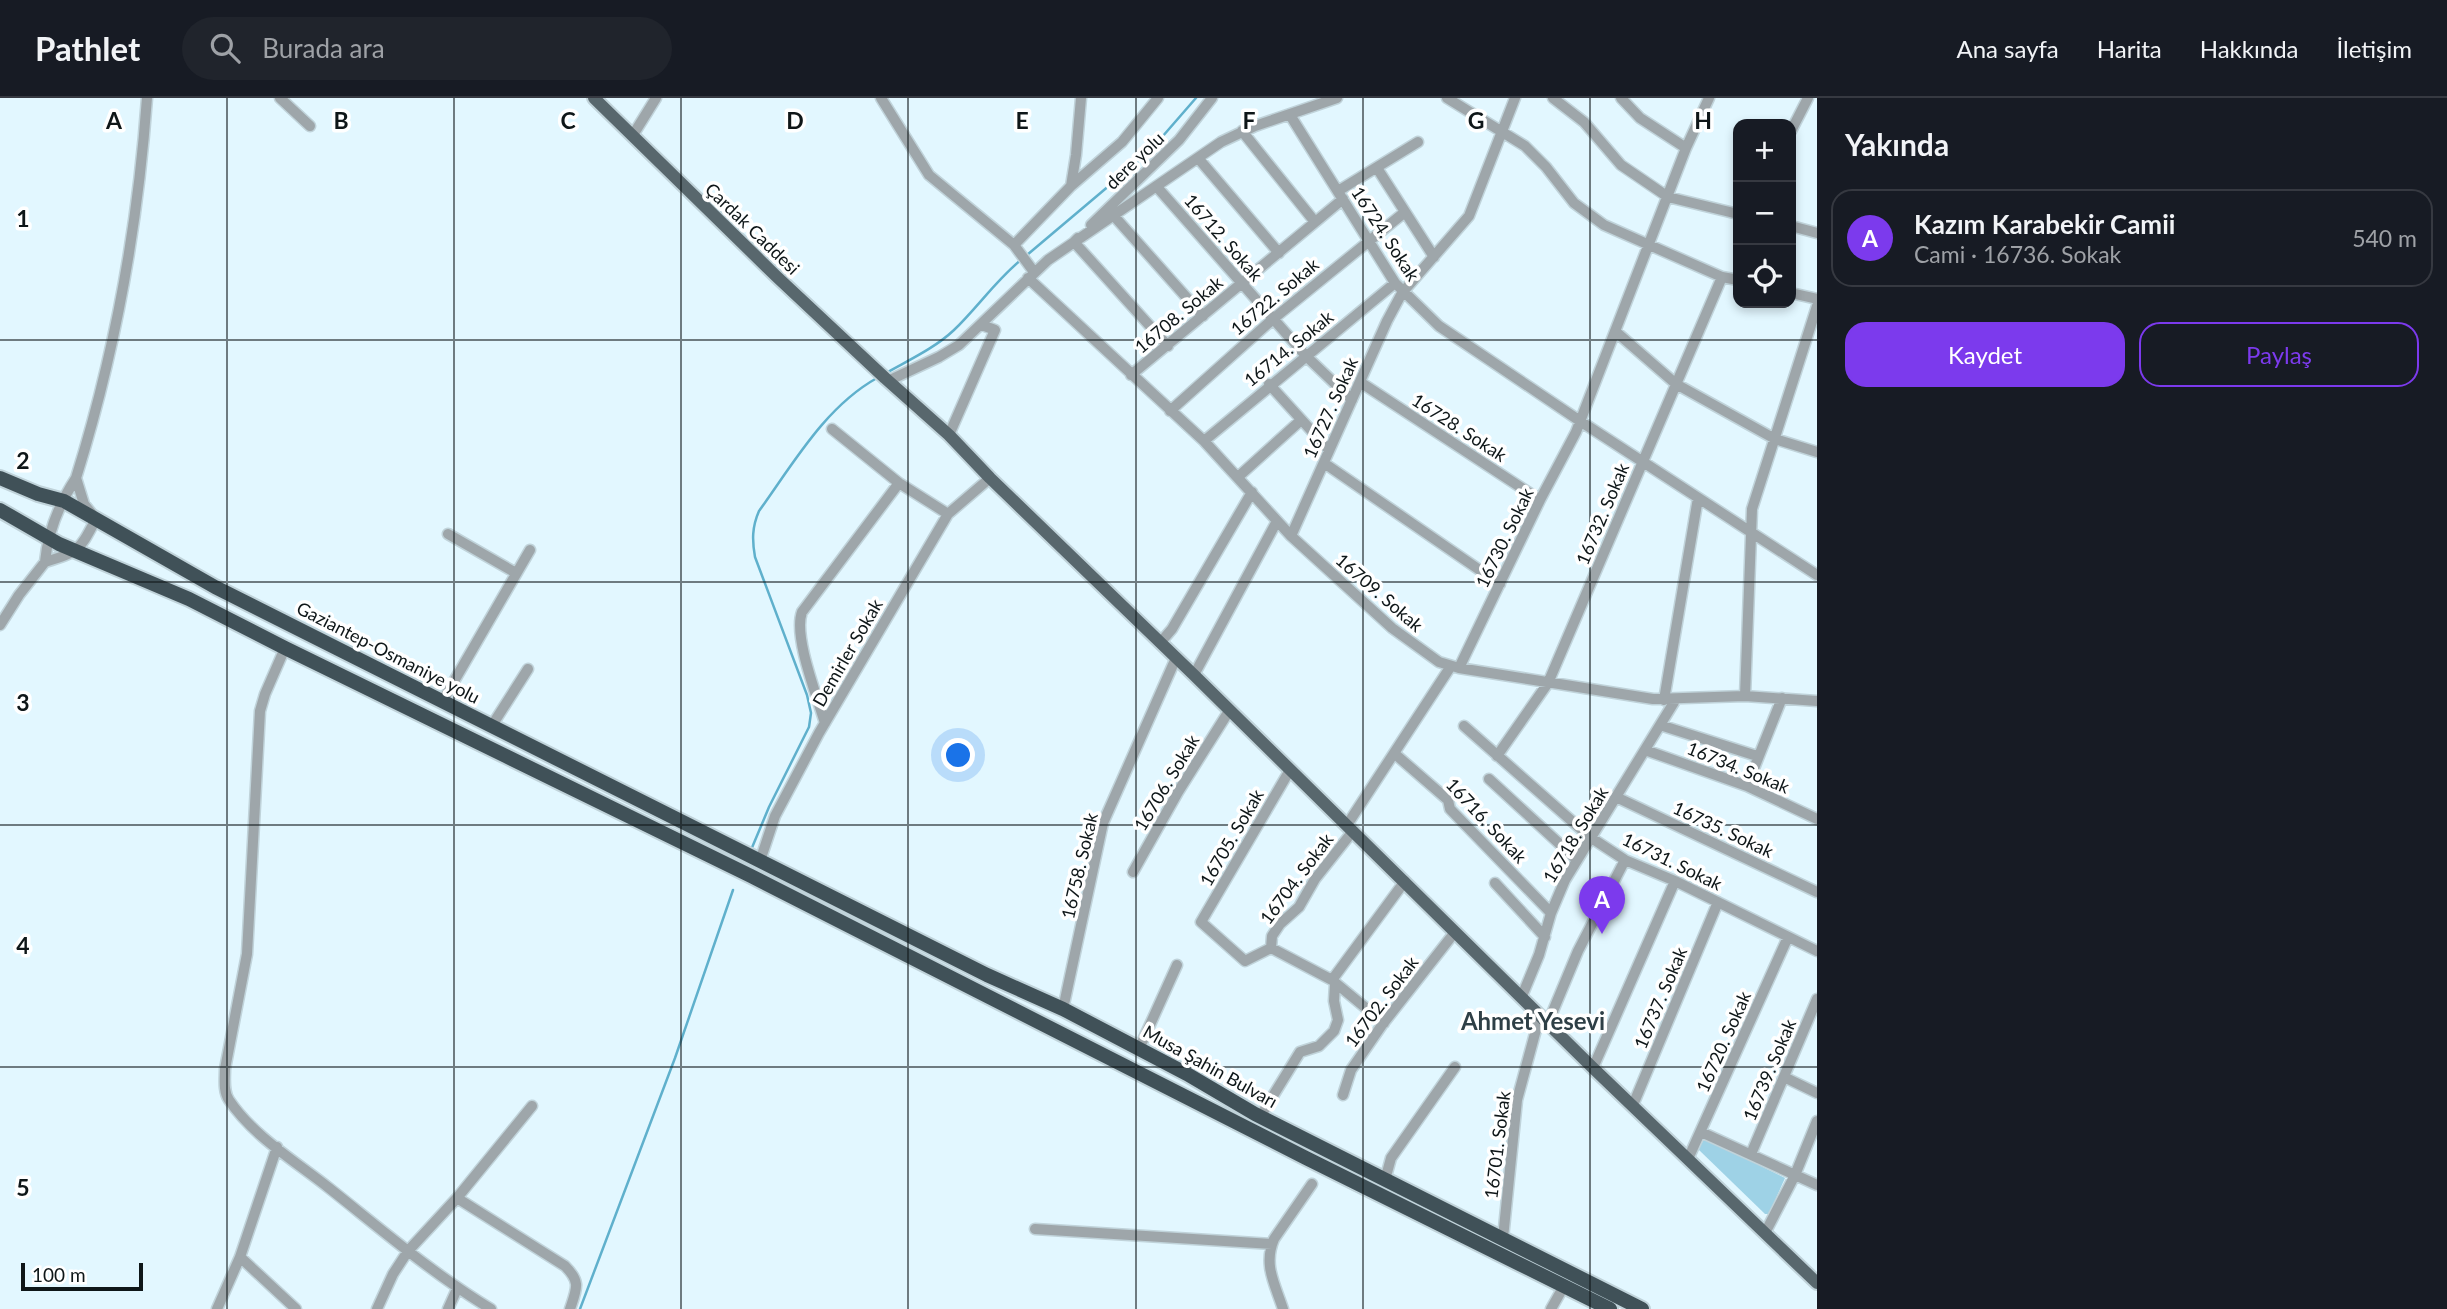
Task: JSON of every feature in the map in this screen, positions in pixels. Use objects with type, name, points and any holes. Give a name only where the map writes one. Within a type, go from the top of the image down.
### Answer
[{"type":"highway","name":"Gaziantep-Osmaniye yolu","points":[[0,478],[38,494],[64,501],[215,587],[760,861]]},
{"type":"highway","points":[[0,510],[47,538],[189,598],[285,648]]},
{"type":"highway","name":"Musa Şahin Bulvarı","points":[[285,648],[751,876],[1610,1309]]},
{"type":"highway","name":"Musa Şahin Bulvarı","points":[[760,861],[987,975],[1063,1009],[1260,1117],[1642,1309]]},
{"type":"highway","points":[[1570,1289],[1598,1309]]},
{"type":"main road","name":"Çardak Caddesi","points":[[594,98],[776,276],[949,435],[1593,1068],[1817,1283]]},
{"type":"street","points":[[0,625],[45,562],[47,538],[76,478],[96,414],[137,197],[146,98]]},
{"type":"street","points":[[280,98],[310,126]]},
{"type":"street","points":[[633,135],[656,98]]},
{"type":"street","name":"16709. Sokak","points":[[880,98],[917,158],[937,183],[1016,248],[1027,262],[1031,275],[1131,375],[1204,440],[1291,537],[1392,628],[1428,655],[1455,667],[1664,700],[1745,695],[1817,701]]},
{"type":"street","points":[[1071,186],[1082,98]]},
{"type":"street","points":[[1016,248],[1071,186],[1122,142],[1158,98]]},
{"type":"street","name":"dere yolu","points":[[1074,242],[1179,140],[1212,98]]},
{"type":"street","points":[[887,379],[939,358],[959,345],[1031,275],[1074,242],[1198,158],[1242,131],[1337,98]]},
{"type":"street","points":[[1447,98],[1525,146],[1574,202],[1592,218],[1649,246],[1733,280]]},
{"type":"street","name":"16727. Sokak","points":[[1291,537],[1402,293],[1469,216],[1514,98]]},
{"type":"street","points":[[1553,98],[1584,122],[1621,165],[1668,197],[1733,213]]},
{"type":"street","points":[[1621,98],[1640,118],[1686,148]]},
{"type":"street","name":"16730. Sokak","points":[[1350,828],[1395,754],[1455,667],[1500,584],[1539,500],[1570,446],[1686,148],[1709,98]]},
{"type":"street","points":[[1796,121],[1808,98]]},
{"type":"street","name":"16724. Sokak","points":[[1290,114],[1402,293],[1454,338],[1817,574]]},
{"type":"street","points":[[1242,131],[1315,222]]},
{"type":"street","name":"16708. Sokak","points":[[1131,375],[1315,222],[1340,195],[1418,142]]},
{"type":"street","points":[[1198,158],[1279,253]]},
{"type":"street","points":[[1377,168],[1434,257]]},
{"type":"street","name":"16712. Sokak","points":[[1157,187],[1306,356],[1352,400]]},
{"type":"street","name":"16722. Sokak","points":[[1170,411],[1273,318],[1405,212]]},
{"type":"street","points":[[1114,216],[1203,316]]},
{"type":"street","points":[[1796,227],[1817,233]]},
{"type":"street","points":[[1074,242],[1168,346]]},
{"type":"street","name":"16732. Sokak","points":[[1497,756],[1548,683],[1722,277]]},
{"type":"street","name":"16714. Sokak","points":[[1204,440],[1395,283]]},
{"type":"street","points":[[1796,294],[1817,299]]},
{"type":"street","points":[[1745,695],[1752,509],[1817,306]]},
{"type":"street","points":[[949,435],[995,330],[982,325]]},
{"type":"street","points":[[1615,331],[1676,384],[1775,439],[1817,452]]},
{"type":"street","name":"16728. Sokak","points":[[1360,382],[1539,500]]},
{"type":"street","points":[[1269,384],[1329,450]]},
{"type":"street","points":[[1238,477],[1300,421]]},
{"type":"street","points":[[832,429],[899,483],[948,513]]},
{"type":"street","points":[[1324,463],[1500,584]]},
{"type":"street","points":[[45,562],[76,552],[84,543],[96,519],[84,505],[76,478]]},
{"type":"street","name":"Demirler Sokak","points":[[760,861],[775,816],[825,723],[948,513],[990,478]]},
{"type":"street","points":[[825,723],[802,644],[799,621],[802,612],[899,483]]},
{"type":"street","points":[[1160,643],[1172,629],[1252,492]]},
{"type":"street","points":[[1664,700],[1698,498]]},
{"type":"street","points":[[1194,675],[1277,521]]},
{"type":"street","points":[[448,534],[516,573]]},
{"type":"street","points":[[442,702],[530,550]]},
{"type":"street","points":[[285,648],[260,711],[247,954],[225,1069],[227,1097],[243,1117],[277,1147],[457,1289],[491,1309]]},
{"type":"street","name":"16758. Sokak","points":[[1063,1009],[1103,823],[1175,658]]},
{"type":"street","points":[[491,727],[528,669]]},
{"type":"street","points":[[1746,786],[1782,698]]},
{"type":"street","name":"16718. Sokak","points":[[1522,996],[1545,937],[1551,913],[1576,859],[1676,699]]},
{"type":"street","name":"16706. Sokak","points":[[1133,872],[1229,711]]},
{"type":"street","points":[[1660,725],[1757,756]]},
{"type":"street","name":"16731. Sokak","points":[[1464,726],[1590,837],[1625,859],[1817,951]]},
{"type":"street","name":"16734. Sokak","points":[[1645,750],[1746,786],[1817,819]]},
{"type":"street","name":"16716. Sokak","points":[[1395,754],[1448,800],[1450,809],[1551,913]]},
{"type":"street","name":"16705. Sokak","points":[[1271,948],[1245,961],[1201,922],[1290,769]]},
{"type":"street","points":[[1489,779],[1576,859]]},
{"type":"street","name":"16735. Sokak","points":[[1616,797],[1817,892]]},
{"type":"street","name":"16704. Sokak","points":[[1271,948],[1272,936],[1280,924],[1299,907],[1350,828]]},
{"type":"street","name":"16701. Sokak","points":[[1503,1238],[1517,1100],[1544,1019],[1625,859]]},
{"type":"street","points":[[1260,1117],[1300,1052],[1319,1046],[1334,1031],[1338,1020],[1333,982],[1405,881]]},
{"type":"street","points":[[1593,1068],[1675,881]]},
{"type":"street","points":[[1495,883],[1545,937]]},
{"type":"street","name":"16737. Sokak","points":[[1633,1105],[1718,902]]},
{"type":"street","name":"16702. Sokak","points":[[1343,1095],[1351,1070],[1455,932]]},
{"type":"street","name":"16720. Sokak","points":[[1688,1159],[1788,937]]},
{"type":"street","points":[[1271,948],[1333,982],[1384,1023]]},
{"type":"street","points":[[1139,1049],[1177,965]]},
{"type":"street","name":"16739. Sokak","points":[[1751,1154],[1817,999]]},
{"type":"street","points":[[1385,1180],[1391,1158],[1455,1067]]},
{"type":"street","points":[[1784,1077],[1817,1093]]},
{"type":"street","points":[[377,1309],[393,1274],[408,1251],[457,1198],[532,1106]]},
{"type":"street","points":[[1765,1233],[1795,1175],[1817,1121]]},
{"type":"street","points":[[1702,1132],[1817,1185]]},
{"type":"street","points":[[217,1309],[240,1257],[277,1147]]},
{"type":"street","points":[[1282,1306],[1273,1286],[1269,1266],[1272,1244],[1312,1184]]},
{"type":"street","points":[[457,1198],[469,1203],[570,1271],[576,1277],[577,1288],[570,1309]]},
{"type":"street","points":[[1035,1229],[1272,1244]]},
{"type":"street","points":[[240,1257],[296,1309]]},
{"type":"street","points":[[448,1309],[457,1289]]},
{"type":"street","points":[[1551,1309],[1570,1289]]},
{"type":"shaded area","points":[[1705,1138],[1785,1178],[1769,1214],[1765,1214],[1698,1149]]},
{"type":"waterway","points":[[1027,255],[1149,152],[1196,98]]},
{"type":"waterway","points":[[886,373],[947,336],[1022,259]]},
{"type":"waterway","points":[[751,850],[809,727],[811,713],[807,695],[755,557],[755,523],[759,511],[826,420],[841,404],[877,378]]},
{"type":"waterway","points":[[580,1309],[675,1058],[733,890]]},
{"type":"place","name":"Kazım Karabekir Camii","points":[[1602,934]]},
{"type":"district","name":"Ahmet Yesevi","points":[[1533,1022]]}]
